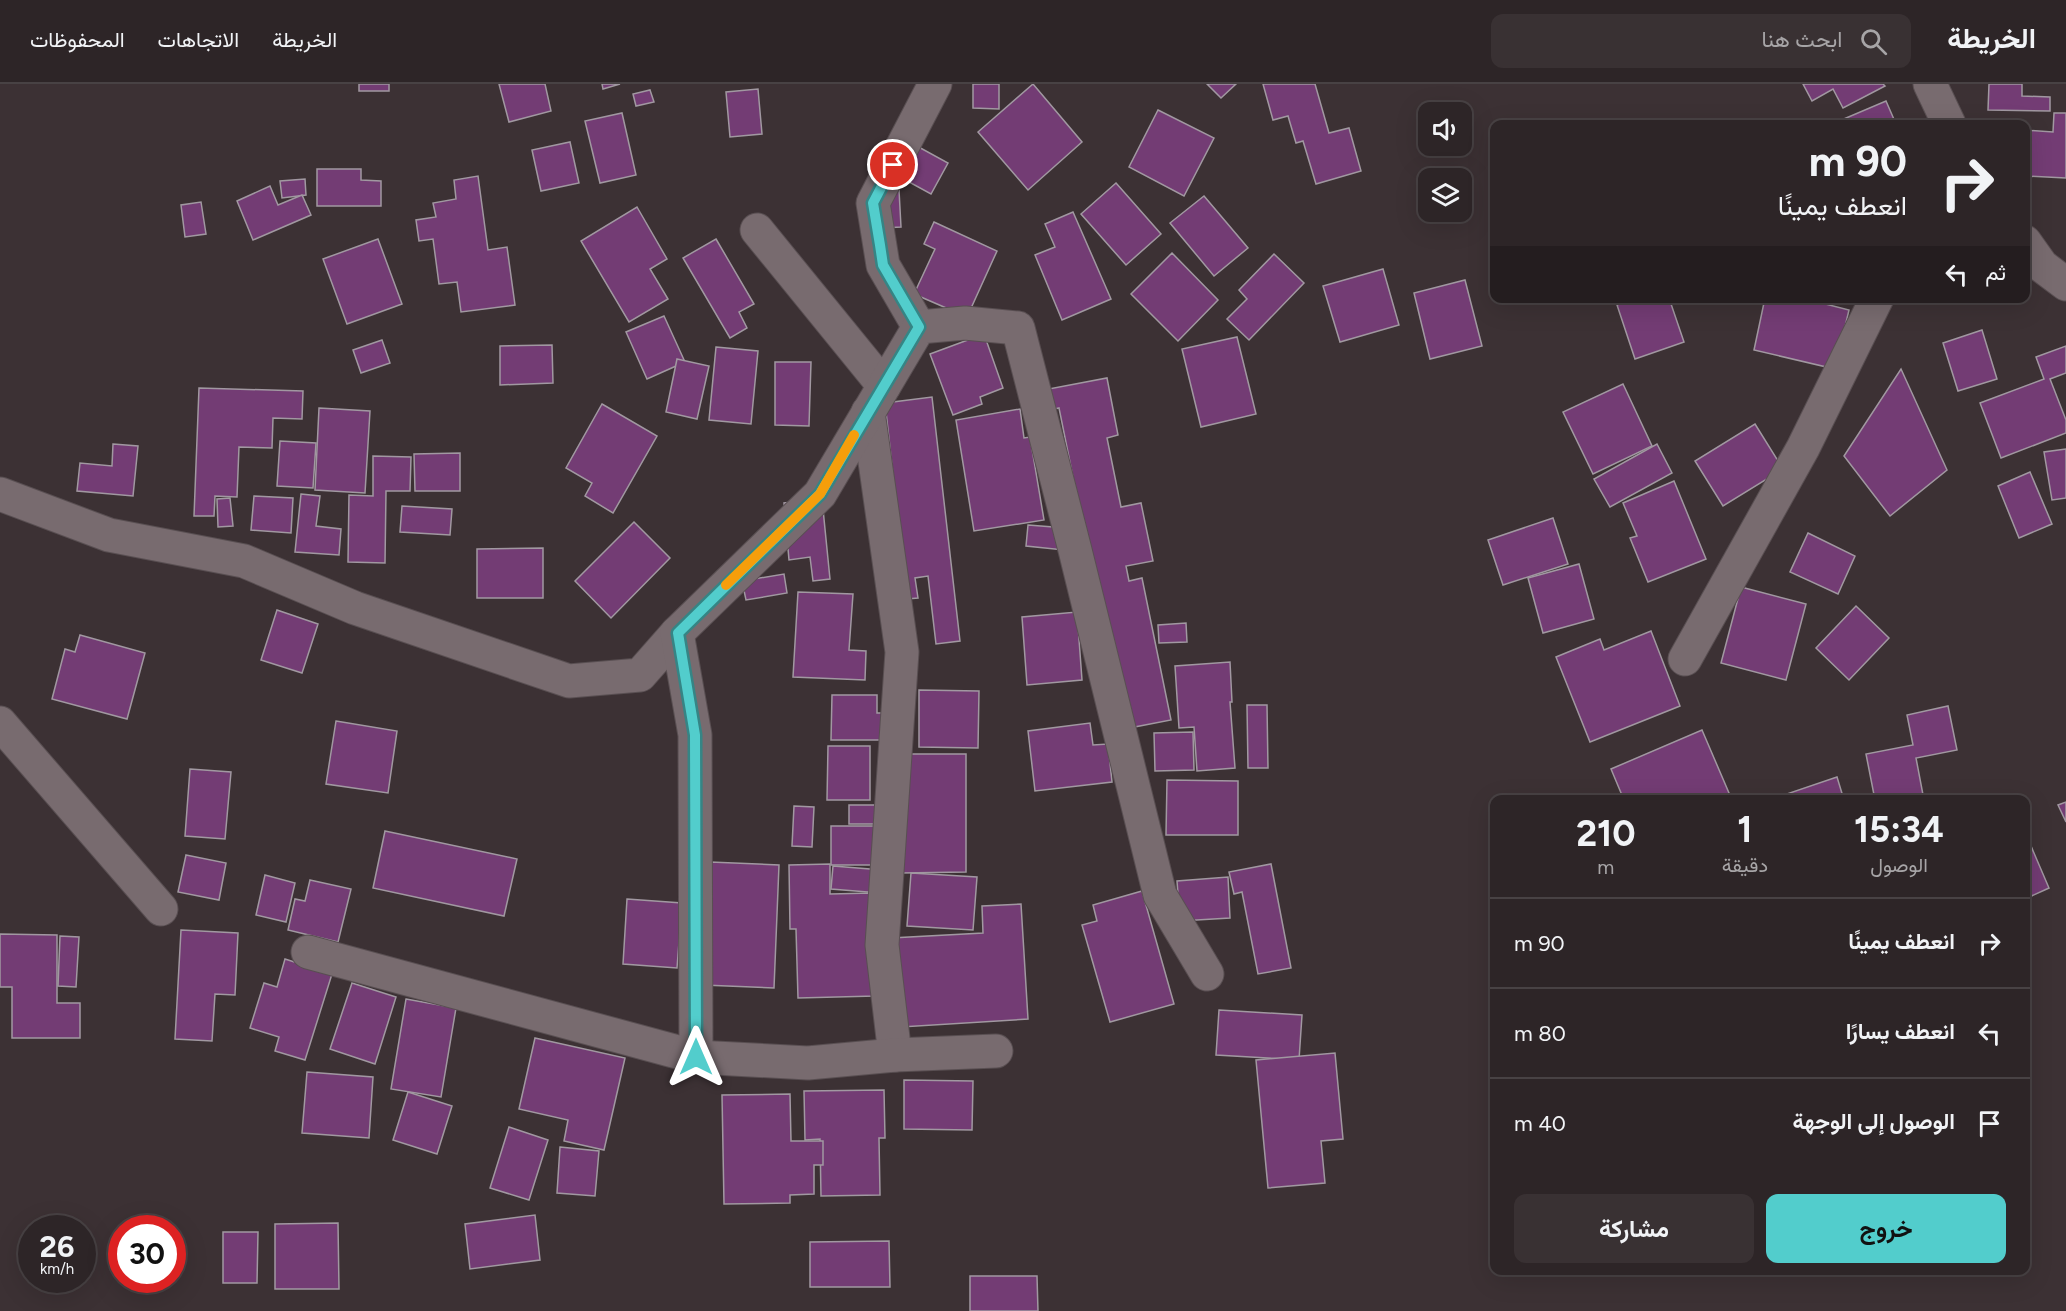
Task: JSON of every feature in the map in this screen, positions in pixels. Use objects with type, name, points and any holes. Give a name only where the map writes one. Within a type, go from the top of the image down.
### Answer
[{"type":"street","points":[[919,327],[883,265],[873,203],[935,84]]},
{"type":"street","points":[[1930,84],[1948,120]]},
{"type":"street","points":[[758,230],[876,399],[902,652],[882,945],[895,1055]]},
{"type":"street","points":[[2030,249],[2042,266],[2066,284]]},
{"type":"street","points":[[1685,658],[1803,448],[1875,303]]},
{"type":"street","points":[[919,327],[965,323],[1018,328],[1160,895],[1207,974]]},
{"type":"street","points":[[0,494],[109,536],[244,561],[355,608],[569,681],[640,675],[678,633],[820,494],[919,327]]},
{"type":"street","points":[[678,633],[695,735],[696,1057]]},
{"type":"street","points":[[0,723],[161,909]]},
{"type":"street","points":[[308,952],[696,1057],[808,1064],[895,1055],[996,1051]]},
{"type":"building","points":[[359,84],[389,84],[389,91],[359,91]]},
{"type":"building","points":[[499,84],[545,84],[551,111],[509,122]]},
{"type":"building","points":[[602,84],[620,84],[603,89]]},
{"type":"building","points":[[973,84],[999,84],[999,109],[973,108]]},
{"type":"building","points":[[1033,84],[1082,142],[1028,190],[978,132]]},
{"type":"building","points":[[1207,84],[1236,84],[1221,98]]},
{"type":"building","points":[[1263,84],[1315,84],[1329,133],[1349,128],[1361,171],[1316,184],[1303,141],[1296,143],[1288,116],[1273,120]]},
{"type":"building","points":[[1803,84],[1883,84],[1885,86],[1843,108],[1833,89],[1812,101]]},
{"type":"building","points":[[1989,84],[2022,84],[2022,96],[2050,97],[2050,111],[1988,110]]},
{"type":"building","points":[[758,89],[762,134],[730,137],[726,92]]},
{"type":"building","points":[[650,90],[654,102],[636,106],[633,94]]},
{"type":"building","points":[[1886,101],[1894,120],[1841,120]]},
{"type":"building","points":[[1158,110],[1214,138],[1184,196],[1129,167]]},
{"type":"building","points":[[622,113],[636,175],[600,183],[585,121]]},
{"type":"building","points":[[2054,113],[2066,113],[2066,178],[2030,176],[2030,130],[2053,132]]},
{"type":"building","points":[[570,142],[579,183],[541,191],[532,150]]},
{"type":"building","points":[[915,145],[948,163],[931,194],[898,176]]},
{"type":"building","points":[[317,169],[361,169],[361,180],[381,181],[381,206],[317,206]]},
{"type":"building","points":[[478,176],[488,250],[507,247],[515,305],[461,312],[457,282],[439,284],[433,239],[419,241],[416,220],[436,217],[433,203],[456,199],[454,180]]},
{"type":"building","points":[[305,179],[306,195],[282,198],[280,181]]},
{"type":"building","points":[[1116,183],[1161,234],[1126,265],[1081,214]]},
{"type":"building","points":[[270,186],[278,205],[302,195],[311,215],[253,240],[237,201]]},
{"type":"building","points":[[899,190],[901,227],[883,228],[880,191]]},
{"type":"building","points":[[1204,196],[1248,248],[1214,276],[1170,223]]},
{"type":"building","points":[[201,202],[206,234],[185,237],[181,205]]},
{"type":"building","points":[[637,207],[667,259],[650,269],[668,299],[629,322],[581,241]]},
{"type":"building","points":[[1073,212],[1111,299],[1062,320],[1035,255],[1055,247],[1045,224]]},
{"type":"building","points":[[934,222],[997,251],[967,317],[914,294],[935,249],[924,244]]},
{"type":"building","points":[[378,239],[402,304],[347,324],[323,259]]},
{"type":"building","points":[[716,239],[754,304],[739,312],[747,328],[730,338],[683,258]]},
{"type":"building","points":[[1172,253],[1218,300],[1178,341],[1131,294]]},
{"type":"building","points":[[1274,254],[1304,283],[1249,340],[1227,319],[1247,299],[1239,290]]},
{"type":"building","points":[[1383,269],[1399,325],[1340,342],[1323,286]]},
{"type":"building","points":[[1465,280],[1482,346],[1430,359],[1414,293]]},
{"type":"building","points":[[1622,303],[1671,303],[1684,342],[1635,359],[1617,305]]},
{"type":"building","points":[[1764,303],[1822,303],[1849,310],[1835,369],[1754,350]]},
{"type":"building","points":[[664,316],[685,362],[647,379],[626,332]]},
{"type":"building","points":[[1982,330],[1997,379],[1958,391],[1943,343]]},
{"type":"building","points":[[984,334],[1003,388],[980,397],[982,404],[953,415],[930,354]]},
{"type":"building","points":[[1237,337],[1256,414],[1201,427],[1182,349]]},
{"type":"building","points":[[382,340],[390,363],[361,373],[353,350]]},
{"type":"building","points":[[552,345],[553,383],[500,385],[500,346]]},
{"type":"building","points":[[2066,346],[2066,373],[2050,379],[2066,420],[2066,433],[2001,458],[1980,403],[2044,379],[2036,357]]},
{"type":"building","points":[[716,347],[758,351],[751,424],[709,420]]},
{"type":"building","points":[[677,359],[709,366],[697,419],[666,412]]},
{"type":"building","points":[[775,362],[811,362],[809,426],[775,425]]},
{"type":"building","points":[[1901,369],[1947,470],[1890,516],[1844,456]]},
{"type":"building","points":[[1107,378],[1118,435],[1107,438],[1121,507],[1141,503],[1153,561],[1126,566],[1129,581],[1142,578],[1171,720],[1124,729],[1059,408],[1042,412],[1038,391]]},
{"type":"building","points":[[1623,384],[1652,446],[1593,474],[1563,412]]},
{"type":"building","points":[[199,388],[303,391],[302,419],[273,418],[272,448],[239,447],[237,497],[215,496],[214,516],[194,516]]},
{"type":"building","points":[[932,397],[960,641],[936,644],[928,576],[915,578],[918,598],[907,599],[885,403]]},
{"type":"building","points":[[602,404],[657,436],[613,513],[585,496],[592,483],[566,468]]},
{"type":"building","points":[[319,408],[370,411],[365,493],[315,490]]},
{"type":"building","points":[[1020,409],[1024,438],[1030,437],[1044,520],[974,531],[956,420]]},
{"type":"building","points":[[1755,424],[1783,469],[1723,506],[1695,461]]},
{"type":"building","points":[[280,441],[316,443],[313,488],[277,486]]},
{"type":"building","points":[[113,444],[138,446],[133,496],[77,491],[80,463],[112,466]]},
{"type":"building","points":[[1657,444],[1672,473],[1610,507],[1594,479]]},
{"type":"building","points":[[2066,449],[2066,498],[2052,500],[2044,452]]},
{"type":"building","points":[[460,453],[460,491],[415,491],[414,454]]},
{"type":"building","points":[[373,456],[411,457],[410,491],[386,491],[385,563],[348,562],[349,495],[373,496]]},
{"type":"building","points":[[2030,472],[2052,524],[2019,538],[1998,486]]},
{"type":"building","points":[[1674,481],[1706,559],[1648,582],[1630,538],[1637,536],[1623,503]]},
{"type":"building","points":[[301,494],[320,496],[316,526],[341,529],[339,555],[295,552]]},
{"type":"building","points":[[254,496],[293,498],[291,533],[251,530]]},
{"type":"building","points":[[230,498],[233,526],[218,527],[217,499]]},
{"type":"building","points":[[822,499],[830,579],[813,581],[810,557],[789,560],[784,503]]},
{"type":"building","points":[[402,506],[452,509],[450,535],[400,532]]},
{"type":"building","points":[[1553,518],[1568,564],[1503,585],[1488,540]]},
{"type":"building","points":[[634,522],[670,558],[611,618],[575,581]]},
{"type":"building","points":[[1028,525],[1066,528],[1064,550],[1026,546]]},
{"type":"building","points":[[1808,533],[1855,556],[1838,594],[1790,572]]},
{"type":"building","points":[[543,548],[543,598],[477,598],[477,549]]},
{"type":"building","points":[[1579,564],[1594,619],[1543,633],[1528,578]]},
{"type":"building","points":[[784,574],[787,593],[746,600],[742,581]]},
{"type":"building","points":[[1741,587],[1806,604],[1786,680],[1721,663]]},
{"type":"building","points":[[798,592],[853,594],[849,650],[866,651],[865,680],[793,677]]},
{"type":"building","points":[[1856,606],[1889,638],[1849,680],[1816,648]]},
{"type":"building","points":[[277,610],[318,624],[302,673],[261,660]]},
{"type":"building","points":[[1077,612],[1082,680],[1027,685],[1022,617]]},
{"type":"building","points":[[1186,623],[1187,642],[1159,643],[1158,625]]},
{"type":"building","points":[[1651,631],[1680,706],[1590,742],[1556,657],[1600,639],[1604,650]]},
{"type":"building","points":[[80,635],[145,653],[127,719],[52,699],[65,649],[75,652]]},
{"type":"building","points":[[1230,662],[1232,702],[1230,702],[1235,768],[1197,771],[1194,727],[1179,728],[1175,666]]},
{"type":"building","points":[[919,690],[979,691],[978,748],[919,747]]},
{"type":"building","points":[[832,695],[877,695],[877,713],[886,713],[886,740],[831,740]]},
{"type":"building","points":[[1247,705],[1267,705],[1268,768],[1248,768]]},
{"type":"building","points":[[1948,706],[1957,750],[1916,758],[1923,795],[1874,795],[1866,754],[1913,745],[1907,715]]},
{"type":"building","points":[[336,721],[397,731],[388,793],[326,784]]},
{"type":"building","points":[[1090,723],[1093,745],[1108,744],[1112,782],[1035,791],[1028,731]]},
{"type":"building","points":[[1702,730],[1730,795],[1622,795],[1611,769]]},
{"type":"building","points":[[1193,732],[1194,770],[1155,771],[1154,733]]},
{"type":"building","points":[[828,746],[870,746],[870,800],[827,800]]},
{"type":"building","points":[[900,754],[966,754],[966,872],[901,873]]},
{"type":"building","points":[[190,769],[231,772],[225,839],[185,836]]},
{"type":"building","points":[[1837,777],[1842,795],[1784,795]]},
{"type":"building","points":[[1167,780],[1238,781],[1238,835],[1166,835]]},
{"type":"building","points":[[2066,802],[2066,822],[2058,805]]},
{"type":"building","points":[[849,805],[876,805],[875,824],[849,824]]},
{"type":"building","points":[[794,806],[814,807],[812,847],[792,846]]},
{"type":"building","points":[[831,826],[879,826],[878,865],[831,865]]},
{"type":"building","points":[[385,831],[517,859],[504,916],[373,888]]},
{"type":"building","points":[[2030,844],[2049,888],[2030,897]]},
{"type":"building","points":[[186,855],[226,863],[219,900],[178,892]]},
{"type":"building","points":[[710,862],[779,865],[774,988],[703,985]]},
{"type":"building","points":[[830,864],[830,894],[872,893],[875,996],[798,998],[796,929],[790,929],[789,865]]},
{"type":"building","points":[[1271,864],[1291,968],[1258,974],[1242,892],[1234,894],[1229,872]]},
{"type":"building","points":[[833,866],[882,870],[880,893],[831,889]]},
{"type":"building","points":[[911,873],[977,877],[973,930],[907,926]]},
{"type":"building","points":[[265,875],[295,883],[286,922],[256,915]]},
{"type":"building","points":[[1228,877],[1230,918],[1180,921],[1177,881]]},
{"type":"building","points":[[310,880],[351,889],[338,942],[288,930],[295,899],[305,901]]},
{"type":"building","points":[[1142,891],[1174,1004],[1110,1022],[1082,925],[1097,921],[1093,905]]},
{"type":"building","points":[[627,899],[682,903],[677,968],[623,964]]},
{"type":"building","points":[[1021,904],[1028,1019],[901,1027],[891,938],[983,933],[982,906]]},
{"type":"building","points":[[181,930],[238,933],[235,995],[215,994],[212,1041],[175,1039]]},
{"type":"building","points":[[0,934],[57,935],[57,1003],[80,1003],[80,1038],[12,1038],[12,987],[0,987]]},
{"type":"building","points":[[60,936],[79,937],[76,987],[58,986]]},
{"type":"building","points":[[285,959],[332,974],[305,1060],[275,1051],[279,1037],[250,1028],[264,983],[277,987]]},
{"type":"building","points":[[352,983],[396,997],[375,1064],[330,1049]]},
{"type":"building","points":[[406,999],[456,1008],[441,1097],[391,1089]]},
{"type":"building","points":[[1219,1010],[1302,1015],[1299,1060],[1216,1055]]},
{"type":"building","points":[[535,1038],[625,1058],[604,1150],[564,1141],[568,1120],[519,1109]]},
{"type":"building","points":[[1335,1053],[1343,1139],[1321,1141],[1325,1183],[1268,1188],[1256,1060]]},
{"type":"building","points":[[307,1072],[373,1077],[369,1138],[302,1133]]},
{"type":"building","points":[[904,1080],[973,1081],[972,1130],[904,1129]]},
{"type":"building","points":[[884,1090],[885,1138],[879,1138],[880,1195],[821,1196],[820,1139],[805,1140],[804,1091]]},
{"type":"building","points":[[408,1092],[452,1106],[437,1154],[393,1140]]},
{"type":"building","points":[[790,1094],[791,1141],[823,1141],[823,1165],[814,1165],[814,1194],[790,1195],[790,1203],[724,1204],[722,1095]]},
{"type":"building","points":[[509,1127],[548,1140],[529,1200],[490,1188]]},
{"type":"building","points":[[560,1147],[599,1151],[595,1196],[557,1193]]},
{"type":"building","points":[[535,1215],[540,1260],[470,1269],[465,1224]]},
{"type":"building","points":[[338,1223],[339,1289],[275,1289],[275,1224]]},
{"type":"building","points":[[223,1232],[258,1232],[257,1283],[223,1283]]},
{"type":"building","points":[[889,1241],[890,1287],[810,1287],[810,1242]]},
{"type":"building","points":[[970,1276],[1037,1276],[1038,1311],[970,1311]]},
{"type":"slow traffic","points":[[726,585],[820,494],[854,435]]},
{"type":"route","points":[[696,1057],[695,735],[678,633],[820,494],[919,327],[883,265],[873,203],[893,165]]}]
